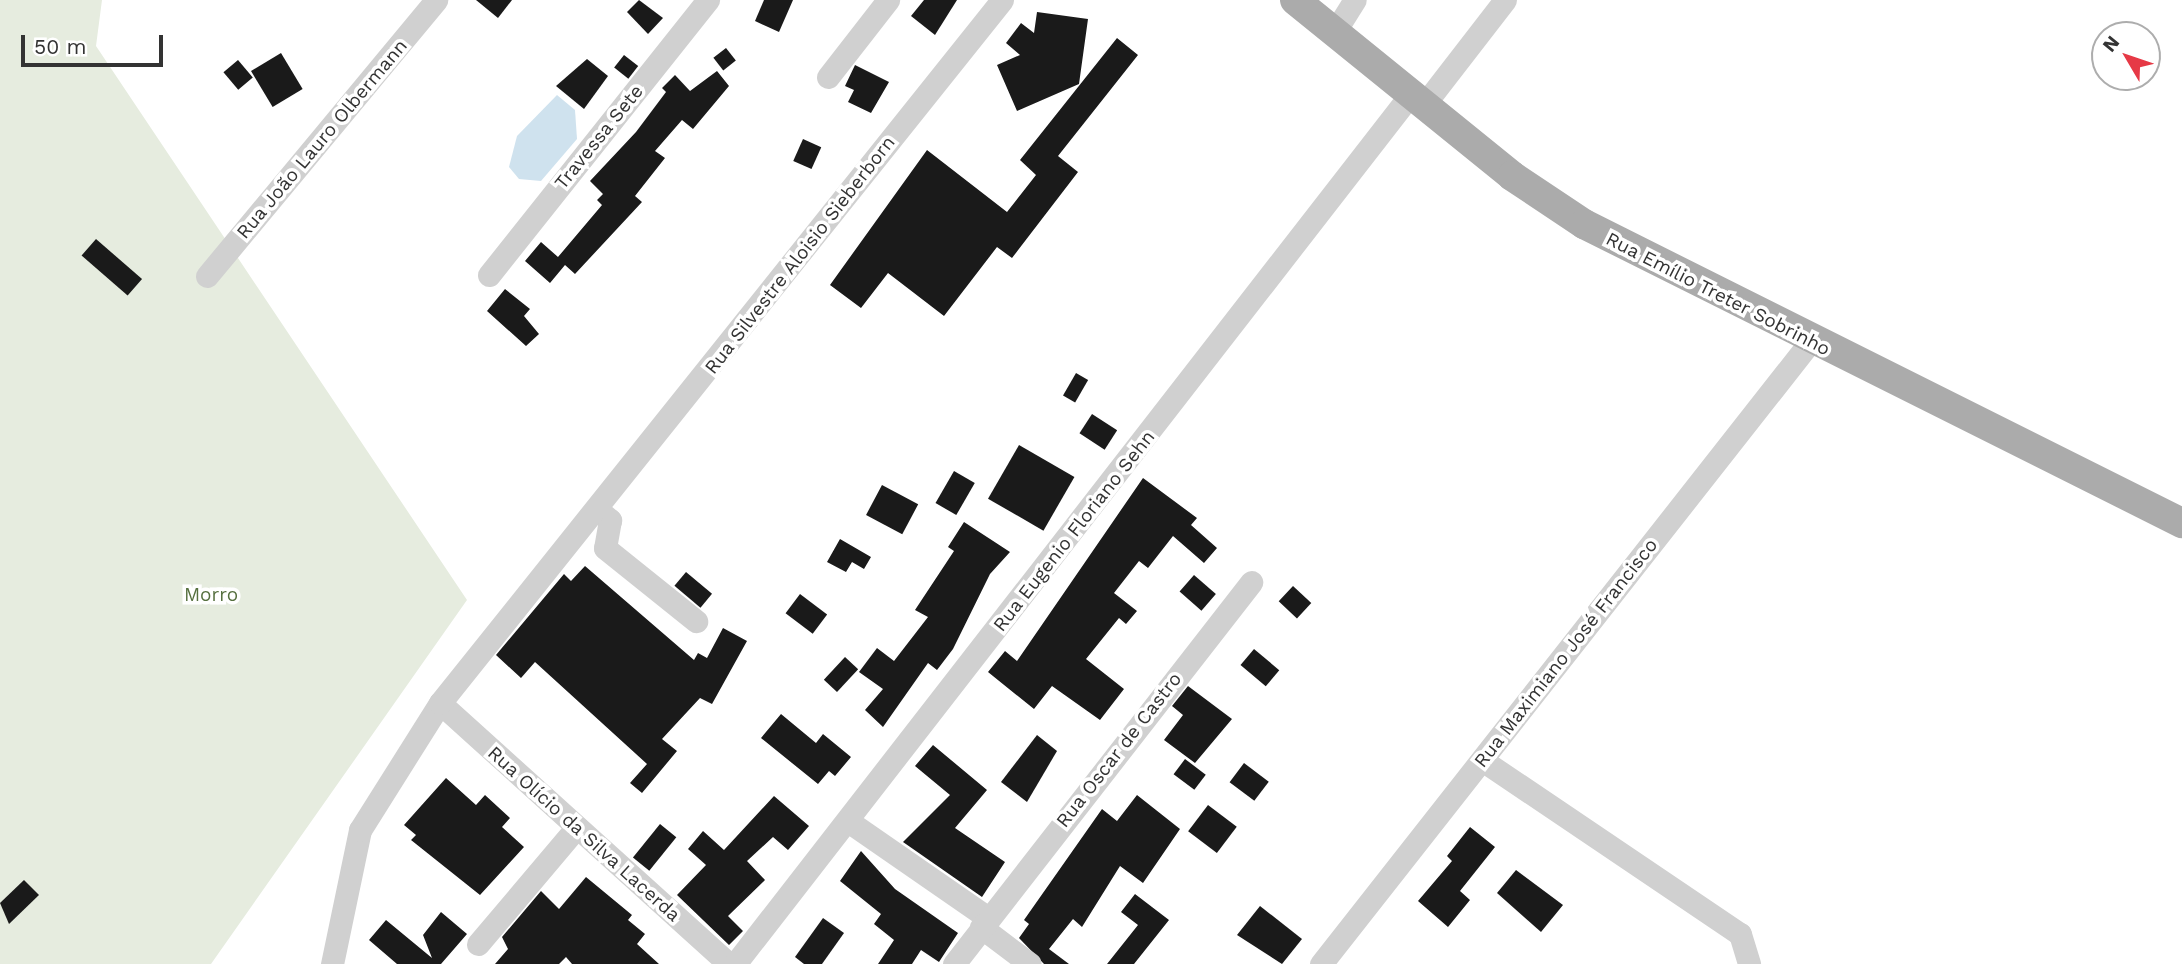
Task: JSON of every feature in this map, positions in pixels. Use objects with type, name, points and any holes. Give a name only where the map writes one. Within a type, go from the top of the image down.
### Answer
[{"type":"main road","name":"Rua Emílio Treter Sobrinho","points":[[1295,0],[1417,101],[1584,224],[1810,342],[2182,523]]},
{"type":"street","name":"Rua João Lauro Olbermann","points":[[207,276],[436,0]]},
{"type":"street","name":"Travessa Sete","points":[[489,275],[708,0]]},
{"type":"street","points":[[828,77],[888,0]]},
{"type":"street","name":"Rua Silvestre Aloisio Sieberborn","points":[[332,964],[360,830],[440,703],[598,510],[1002,0]]},
{"type":"street","points":[[1334,33],[1355,0]]},
{"type":"street","name":"Rua Eugenio Floriano Sehn","points":[[735,964],[1417,101],[1505,0]]},
{"type":"street","name":"Rua Maximiano José Francisco","points":[[1321,964],[1810,342]]},
{"type":"street","points":[[598,510],[610,520],[605,548],[696,621]]},
{"type":"street","name":"Rua Oscar de Castro","points":[[954,964],[1251,582]]},
{"type":"street","name":"Rua Olício da Silva Lacerda","points":[[440,703],[729,964]]},
{"type":"street","points":[[1482,760],[1740,934],[1749,964]]},
{"type":"street","points":[[848,821],[984,922],[1030,964]]},
{"type":"street","points":[[478,944],[577,827]]},
{"type":"green space","name":"Morro","points":[[0,0],[102,0],[96,46],[467,600],[211,964],[0,964]]},
{"type":"water","points":[[557,95],[575,110],[577,139],[541,181],[519,179],[509,167],[517,136]]},
{"type":"building","points":[[476,0],[512,0],[498,18]]},
{"type":"building","points":[[639,0],[663,18],[648,34],[627,12]]},
{"type":"building","points":[[764,0],[793,0],[779,32],[755,21]]},
{"type":"building","points":[[924,0],[957,0],[935,35],[911,16]]},
{"type":"building","points":[[1037,12],[1088,19],[1079,84],[1017,111],[997,65],[1020,55],[1006,43],[1021,23],[1034,33]]},
{"type":"building","points":[[1117,38],[1138,55],[1058,156],[1078,172],[1012,258],[997,247],[944,316],[888,273],[861,308],[830,285],[927,150],[1007,212],[1036,175],[1020,160]]},
{"type":"building","points":[[726,48],[736,61],[723,70],[713,58]]},
{"type":"building","points":[[281,53],[303,89],[273,107],[251,71]]},
{"type":"building","points":[[624,55],[638,66],[628,79],[614,68]]},
{"type":"building","points":[[587,59],[608,76],[584,109],[556,86]]},
{"type":"building","points":[[238,60],[253,78],[238,90],[223,72]]},
{"type":"building","points":[[855,65],[889,82],[871,113],[848,102],[854,90],[845,86]]},
{"type":"building","points":[[717,71],[729,86],[693,129],[682,120],[655,151],[665,158],[635,196],[642,202],[575,274],[565,265],[550,283],[525,261],[541,242],[558,257],[602,205],[597,200],[603,194],[590,181],[636,132],[666,92],[662,88],[675,75],[690,91]]},
{"type":"building","points":[[803,139],[821,147],[812,169],[793,161]]},
{"type":"building","points":[[96,239],[142,279],[128,296],[82,256]]},
{"type":"building","points":[[505,289],[530,309],[524,316],[539,334],[526,346],[487,311]]},
{"type":"building","points":[[1076,373],[1088,380],[1075,403],[1063,396]]},
{"type":"building","points":[[1092,414],[1117,430],[1105,450],[1079,433]]},
{"type":"building","points":[[1019,445],[1074,477],[1043,531],[988,499]]},
{"type":"building","points":[[954,471],[975,483],[956,515],[936,503]]},
{"type":"building","points":[[1143,478],[1197,518],[1191,525],[1217,548],[1204,563],[1173,536],[1148,568],[1139,561],[1114,593],[1137,611],[1126,624],[1119,618],[1086,659],[1124,689],[1100,720],[1052,686],[1034,709],[988,672],[1005,651],[1017,661]]},
{"type":"building","points":[[882,485],[918,504],[902,534],[866,515]]},
{"type":"building","points":[[964,522],[1010,552],[990,574],[953,649],[937,670],[928,663],[883,727],[865,710],[883,689],[859,672],[877,648],[894,661],[928,617],[915,610],[954,551],[948,547]]},
{"type":"building","points":[[840,539],[871,557],[864,569],[852,562],[846,572],[827,562]]},
{"type":"building","points":[[585,566],[694,660],[698,653],[707,658],[723,628],[747,641],[712,704],[700,698],[662,739],[677,751],[642,793],[630,783],[647,764],[535,662],[521,678],[496,655],[564,574],[571,581]]},
{"type":"building","points":[[686,572],[712,594],[700,608],[674,586]]},
{"type":"building","points":[[1194,575],[1216,594],[1201,611],[1180,592]]},
{"type":"building","points":[[1293,586],[1311,603],[1297,618],[1279,601]]},
{"type":"building","points":[[800,594],[827,614],[813,634],[786,613]]},
{"type":"building","points":[[1254,649],[1279,670],[1266,686],[1241,665]]},
{"type":"building","points":[[845,657],[858,669],[837,692],[824,680]]},
{"type":"building","points":[[1188,686],[1232,719],[1195,763],[1164,740],[1183,715],[1172,706]]},
{"type":"building","points":[[781,714],[816,743],[823,734],[851,757],[835,776],[829,771],[818,784],[761,738]]},
{"type":"building","points":[[1037,735],[1057,751],[1027,802],[1001,782]]},
{"type":"building","points":[[933,745],[987,790],[955,828],[1005,862],[982,897],[903,842],[950,795],[915,766]]},
{"type":"building","points":[[1185,759],[1206,775],[1194,790],[1174,774]]},
{"type":"building","points":[[1244,763],[1269,782],[1254,801],[1230,782]]},
{"type":"building","points":[[446,778],[476,805],[485,795],[510,818],[502,827],[524,847],[480,895],[411,840],[416,835],[404,825]]},
{"type":"building","points":[[1137,795],[1180,829],[1143,883],[1120,866],[1082,927],[1073,919],[1049,949],[1069,964],[1044,964],[1019,938],[1029,924],[1024,920],[1102,809],[1117,821]]},
{"type":"building","points":[[774,796],[809,826],[788,850],[773,837],[747,861],[765,880],[728,916],[743,931],[729,945],[677,895],[706,865],[688,849],[703,831],[724,850]]},
{"type":"building","points":[[1208,805],[1237,827],[1217,853],[1188,831]]},
{"type":"building","points":[[660,824],[676,837],[649,871],[633,857]]},
{"type":"building","points":[[1470,827],[1495,847],[1460,891],[1470,900],[1448,927],[1418,901],[1452,861],[1447,856]]},
{"type":"building","points":[[861,851],[895,889],[958,933],[939,962],[921,950],[912,964],[878,964],[894,940],[874,924],[881,914],[840,881]]},
{"type":"building","points":[[1516,870],[1563,905],[1541,932],[1497,893]]},
{"type":"building","points":[[586,877],[632,915],[628,920],[645,934],[637,944],[659,964],[572,964],[566,957],[559,964],[495,964],[508,949],[502,937],[541,891],[559,909]]},
{"type":"building","points":[[24,880],[39,895],[9,924],[0,903]]},
{"type":"building","points":[[1135,894],[1169,920],[1134,964],[1107,964],[1138,925],[1121,912]]},
{"type":"building","points":[[1260,906],[1302,939],[1282,964],[1237,935]]},
{"type":"building","points":[[441,912],[467,934],[441,964],[397,964],[369,940],[386,920],[432,958],[423,935]]},
{"type":"building","points":[[823,918],[844,933],[822,964],[804,964],[795,957]]}]
